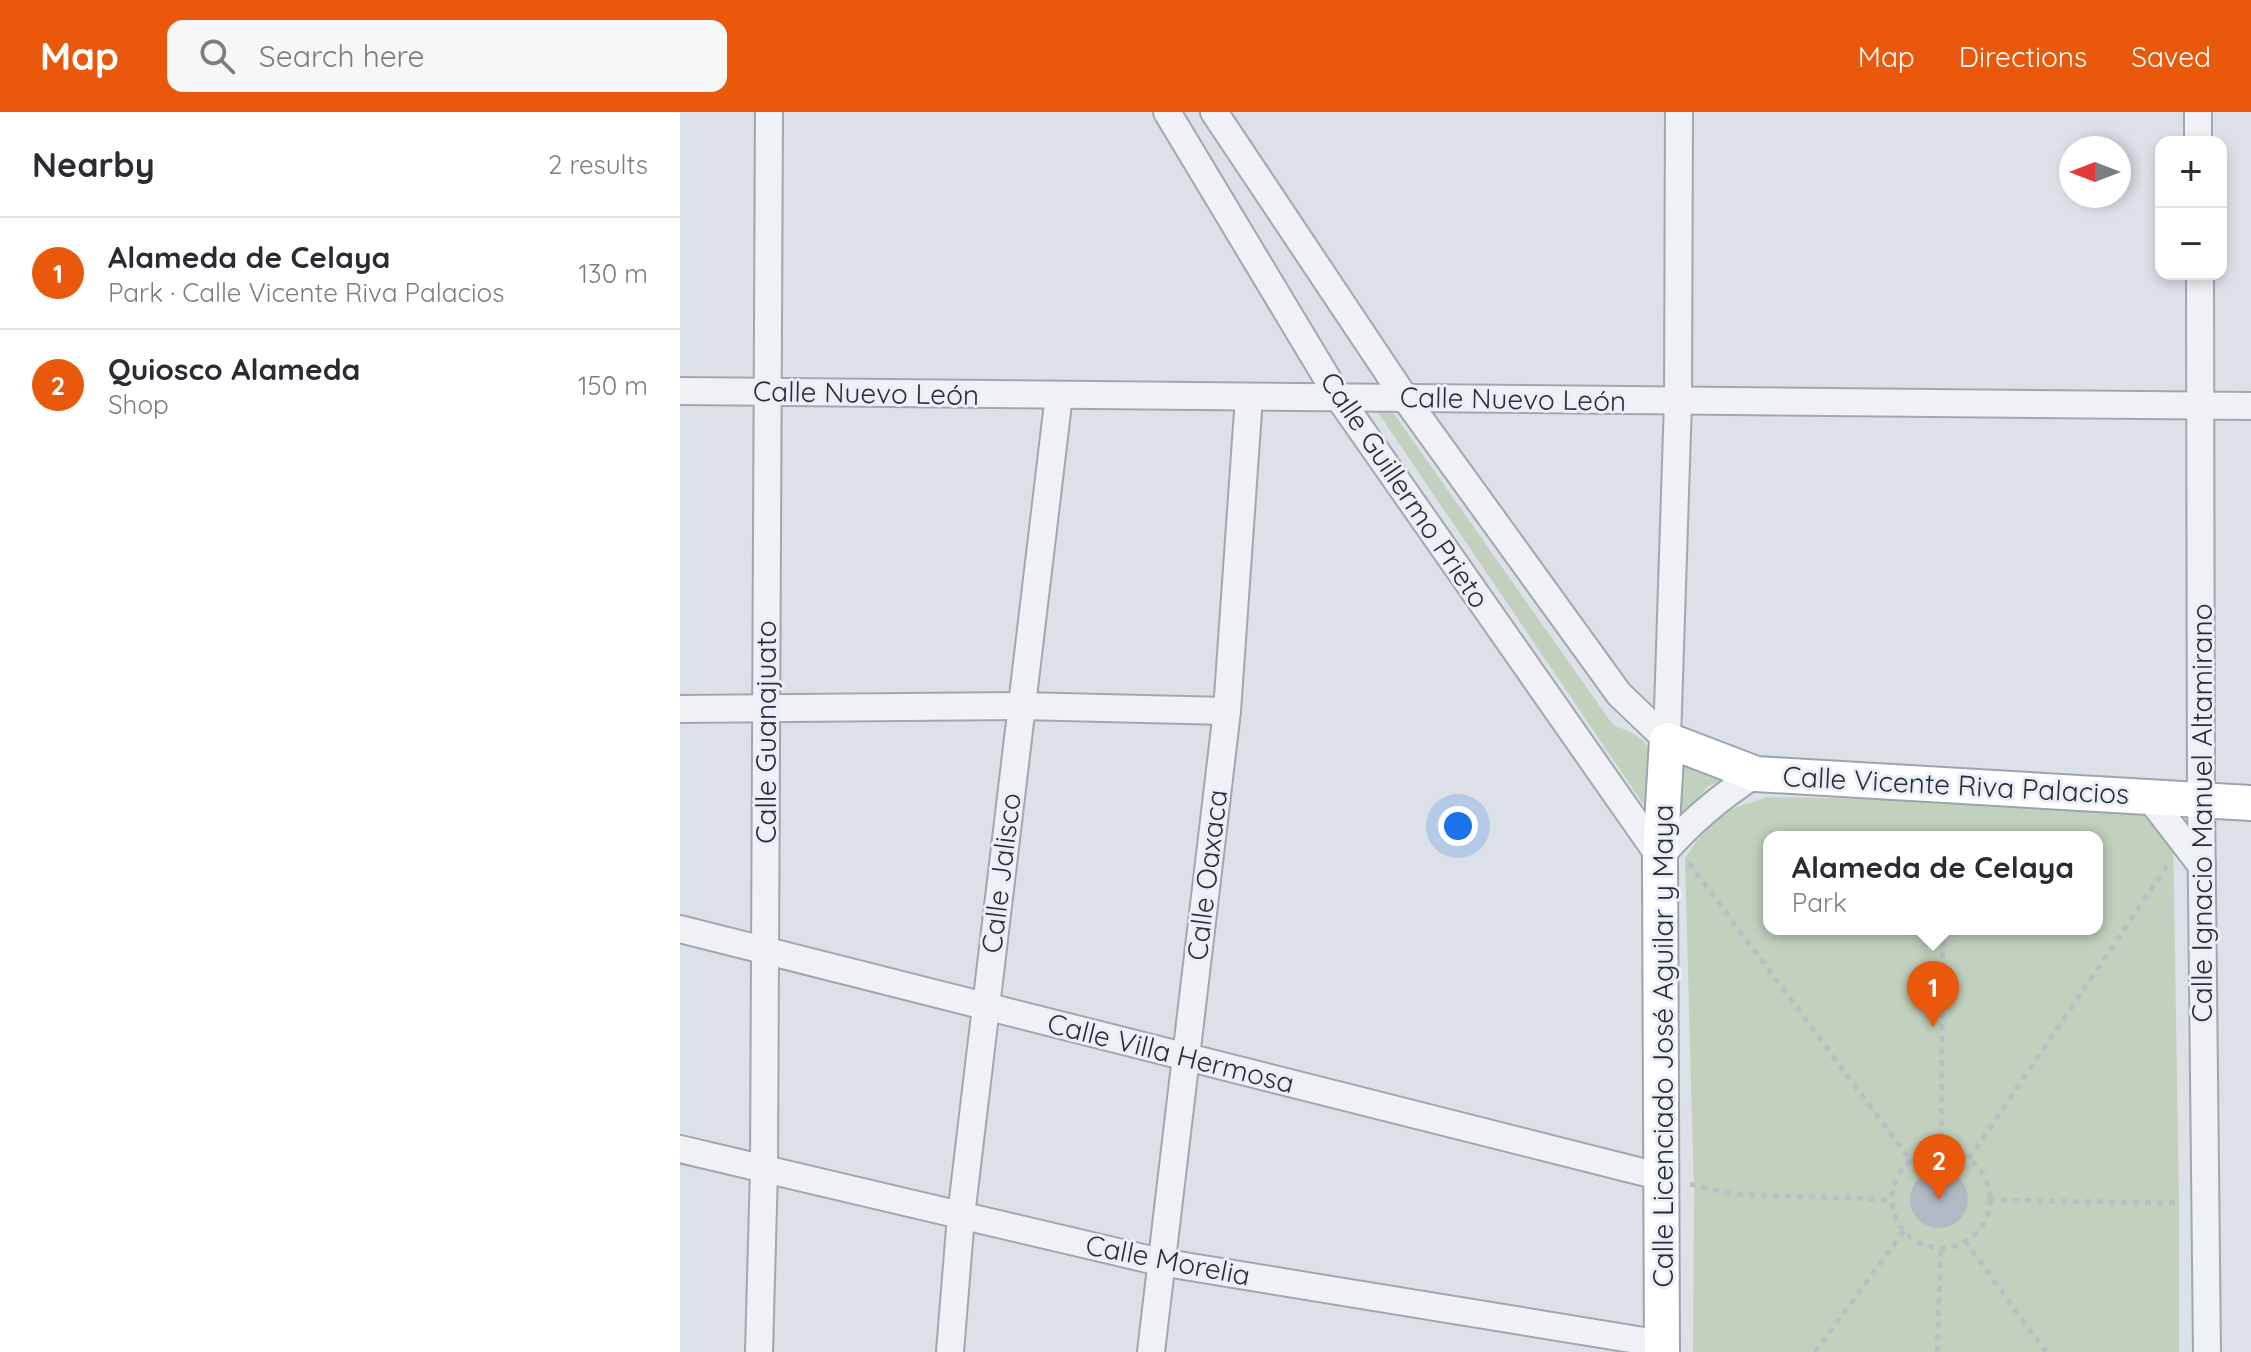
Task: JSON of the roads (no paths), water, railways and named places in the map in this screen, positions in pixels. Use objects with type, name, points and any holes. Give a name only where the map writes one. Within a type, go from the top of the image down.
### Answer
[{"type":"main road","name":"Calle Licenciado José Aguilar y Maya","points":[[1662,1348],[1660,857],[1667,740]]},
{"type":"main road","name":"Calle Vicente Riva Palacios","points":[[1667,740],[1756,774],[2251,803]]},
{"type":"street","name":"Calle Guanajuato","points":[[759,1352],[764,1170],[769,112]]},
{"type":"street","name":"Calle Guillermo Prieto","points":[[1167,112],[1339,398],[1660,857]]},
{"type":"street","name":"Calle Guillermo Prieto","points":[[1214,112],[1405,398],[1619,694],[1667,740]]},
{"type":"street","points":[[1667,740],[1678,401],[1679,112]]},
{"type":"street","points":[[2198,112],[2198,136]]},
{"type":"street","name":"Calle Ignacio Manuel Altamirano","points":[[2200,280],[2201,799],[2207,1352]]},
{"type":"street","name":"Calle Nuevo León","points":[[680,391],[2251,406]]},
{"type":"street","name":"Calle Jalisco","points":[[950,1352],[961,1216],[985,1005],[1059,395]]},
{"type":"street","name":"Calle Oaxaca","points":[[1151,1352],[1227,711],[1249,397]]},
{"type":"street","points":[[680,709],[1021,706],[1227,711]]},
{"type":"street","points":[[1660,857],[1682,831],[1723,795],[1756,774]]},
{"type":"street","points":[[2148,796],[2202,866]]},
{"type":"street","name":"Calle Villa Hermosa","points":[[680,929],[1662,1177]]},
{"type":"street","name":"Calle Morelia","points":[[680,1149],[1160,1262],[1662,1348]]},
{"type":"place","name":"Alameda de Celaya","points":[[1933,1027]]},
{"type":"place","name":"Quiosco Alameda","points":[[1939,1200]]}]
